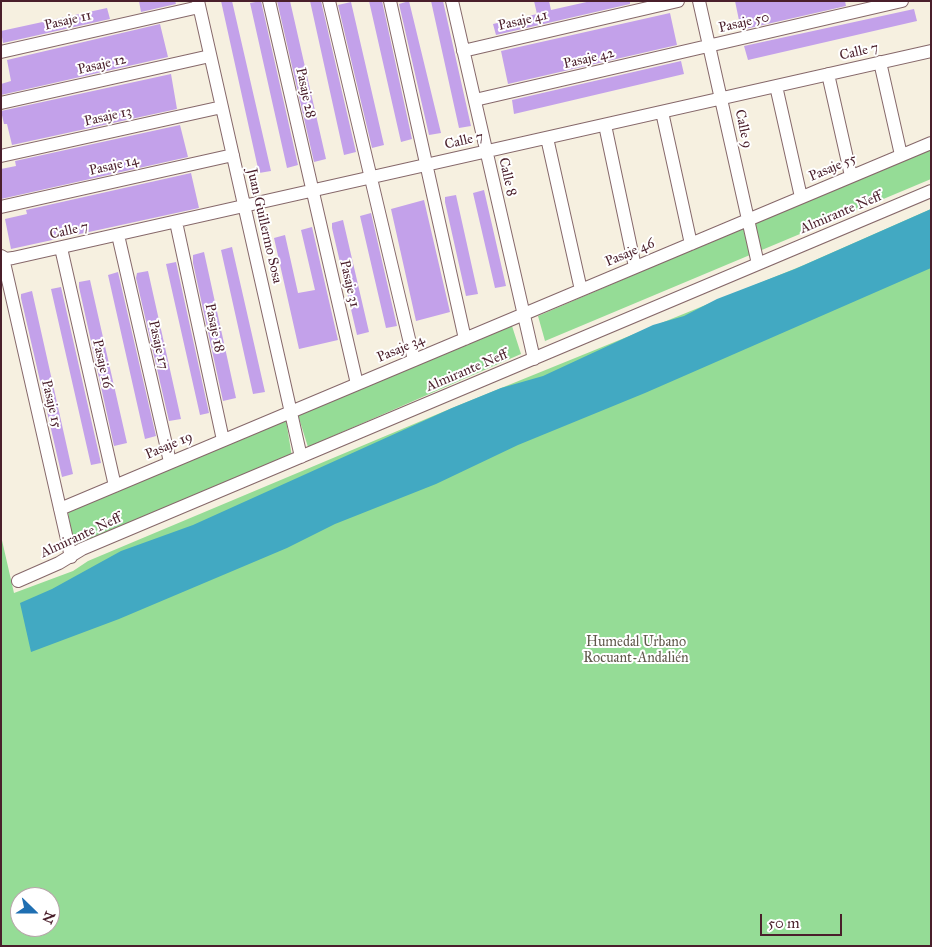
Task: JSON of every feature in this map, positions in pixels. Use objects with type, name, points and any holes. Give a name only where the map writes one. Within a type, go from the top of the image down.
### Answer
[{"type":"street","name":"Pasaje 28","points":[[269,1],[311,191]]},
{"type":"street","points":[[329,1],[414,360]]},
{"type":"street","points":[[390,1],[465,339]]},
{"type":"street","name":"Calle 8","points":[[452,1],[534,359]]},
{"type":"street","name":"Pasaje 41","points":[[464,51],[678,1]]},
{"type":"street","name":"Calle 9","points":[[700,1],[758,264]]},
{"type":"street","name":"Pasaje 50","points":[[709,46],[902,1]]},
{"type":"street","name":"Pasaje 11","points":[[1,52],[198,4]]},
{"type":"street","name":"Juan Guillermo Sosa","points":[[198,4],[301,457]]},
{"type":"street","name":"Pasaje 42","points":[[475,100],[709,46]]},
{"type":"street","name":"Calle 7","points":[[2,257],[10,259],[60,248],[931,51]]},
{"type":"street","name":"Pasaje 12","points":[[1,103],[210,56]]},
{"type":"street","points":[[880,62],[901,155]]},
{"type":"street","points":[[828,74],[851,176]]},
{"type":"street","points":[[776,86],[802,197]]},
{"type":"street","name":"Pasaje 13","points":[[1,156],[222,107]]},
{"type":"street","points":[[662,112],[691,244]]},
{"type":"street","points":[[605,125],[635,267]]},
{"type":"street","points":[[547,138],[581,290]]},
{"type":"street","name":"Pasaje 55","points":[[748,220],[931,143]]},
{"type":"street","name":"Pasaje 14","points":[[1,207],[232,155]]},
{"type":"street","name":"Pasaje 31","points":[[311,191],[357,384]]},
{"type":"street","name":"Almirante Neff","points":[[18,581],[71,557],[82,549],[931,191]]},
{"type":"street","name":"Pasaje 46","points":[[523,314],[748,220]]},
{"type":"street","name":"Pasaje 18","points":[[176,222],[224,440]]},
{"type":"street","name":"Pasaje 17","points":[[118,235],[170,462]]},
{"type":"street","name":"Pasaje 16","points":[[60,248],[115,486]]},
{"type":"street","name":"Pasaje 15","points":[[2,257],[71,557]]},
{"type":"street","name":"Pasaje 34","points":[[291,411],[523,314]]},
{"type":"street","name":"Pasaje 19","points":[[60,509],[291,411]]},
{"type":"green space","points":[[931,147],[931,179],[545,341],[538,316]]},
{"type":"green space","name":"Humedal Urbano Rocuant-Andalién","points":[[931,209],[931,946],[1,946],[1,536],[14,593],[73,571],[88,561],[452,408],[804,265]]},
{"type":"green space","points":[[512,326],[521,354],[308,447],[298,415]]},
{"type":"green space","points":[[286,420],[292,457],[74,548],[68,512]]},
{"type":"water","points":[[931,209],[931,268],[645,393],[518,445],[436,484],[335,524],[287,548],[119,619],[31,652],[20,603],[52,589],[121,551],[193,525],[452,408],[501,388],[543,376],[653,325],[684,316],[717,299],[795,269]]},
{"type":"building","points":[[139,1],[175,1],[176,4],[141,12]]},
{"type":"building","points":[[221,1],[232,1],[271,171],[259,173]]},
{"type":"building","points":[[261,1],[298,165],[287,168],[250,3]]},
{"type":"building","points":[[277,1],[290,1],[326,159],[314,162]]},
{"type":"building","points":[[310,1],[321,1],[356,152],[344,155]]},
{"type":"building","points":[[369,1],[382,1],[412,139],[401,142]]},
{"type":"building","points":[[409,1],[441,133],[429,135],[399,4]]},
{"type":"building","points":[[431,1],[443,1],[471,126],[459,128]]},
{"type":"building","points":[[534,1],[549,1],[551,10],[591,1],[630,1],[630,4],[496,35],[493,24],[537,14]]},
{"type":"building","points":[[735,1],[845,1],[846,6],[741,30]]},
{"type":"building","points":[[351,2],[384,145],[372,148],[338,5]]},
{"type":"building","points":[[107,8],[110,19],[3,43],[1,31]]},
{"type":"building","points":[[914,9],[917,21],[748,60],[744,46]]},
{"type":"building","points":[[670,13],[677,45],[508,84],[501,51]]},
{"type":"building","points":[[160,24],[168,57],[1,95],[1,84],[11,81],[7,60]]},
{"type":"building","points":[[681,61],[684,74],[514,114],[512,100]]},
{"type":"building","points":[[171,74],[177,109],[12,145],[7,124],[4,124],[1,111]]},
{"type":"building","points":[[180,125],[188,157],[1,199],[1,169],[16,166],[15,161]]},
{"type":"building","points":[[191,173],[199,208],[11,249],[5,219],[27,214],[26,210]]},
{"type":"building","points":[[484,190],[506,286],[495,288],[473,193]]},
{"type":"building","points":[[456,195],[478,294],[466,296],[445,202],[445,197]]},
{"type":"building","points":[[424,200],[450,312],[416,321],[391,209]]},
{"type":"building","points":[[371,213],[397,326],[386,328],[360,216]]},
{"type":"building","points":[[343,220],[369,332],[357,335],[332,228],[332,223]]},
{"type":"building","points":[[312,227],[338,340],[299,349],[274,238],[285,235],[298,293],[315,290],[301,230]]},
{"type":"building","points":[[232,247],[265,392],[253,394],[221,250]]},
{"type":"building","points":[[204,252],[236,398],[223,401],[193,263],[193,255]]},
{"type":"building","points":[[176,262],[209,413],[200,415],[166,264]]},
{"type":"building","points":[[148,271],[181,419],[169,421],[136,278],[137,273]]},
{"type":"building","points":[[118,272],[156,436],[145,439],[108,275]]},
{"type":"building","points":[[90,280],[127,443],[114,446],[79,287],[79,282]]},
{"type":"building","points":[[61,287],[101,463],[91,465],[51,289]]},
{"type":"building","points":[[32,291],[73,474],[62,477],[21,298],[21,294]]}]
